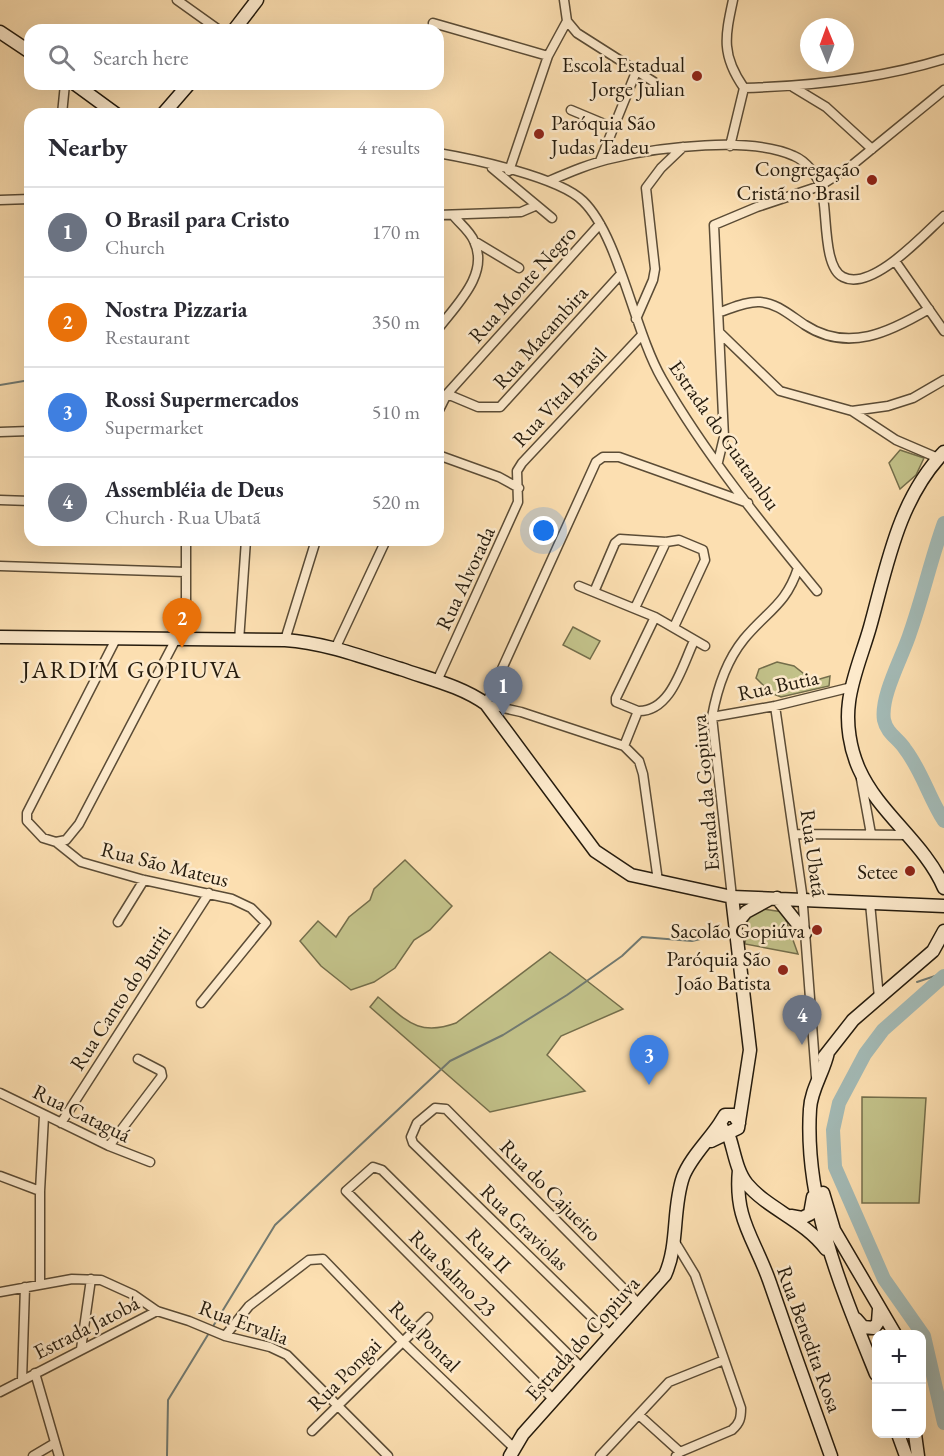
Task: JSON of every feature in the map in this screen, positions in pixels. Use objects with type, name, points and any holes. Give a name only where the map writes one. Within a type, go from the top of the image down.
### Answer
[{"type":"main road","points":[[239,24],[257,0]]},
{"type":"main road","points":[[0,32],[24,48]]},
{"type":"main road","points":[[83,90],[108,108]]},
{"type":"main road","points":[[168,108],[184,90]]},
{"type":"main road","points":[[941,455],[925,473],[909,502],[852,687],[849,732],[859,770],[931,864],[944,888]]},
{"type":"main road","points":[[0,637],[285,640],[323,644],[437,681],[468,693],[486,704],[595,851],[616,867],[631,874],[732,897],[944,906]]},
{"type":"main road","points":[[732,897],[736,924]]},
{"type":"main road","points":[[736,924],[746,912],[775,898]]},
{"type":"main road","points":[[775,898],[806,933]]},
{"type":"main road","name":"Estrada do Copiuva","points":[[512,1452],[554,1400],[665,1275],[675,1242],[683,1178],[690,1163],[707,1143],[729,1126],[743,1097],[750,1050],[736,924]]},
{"type":"main road","points":[[792,1217],[802,1218],[810,1214],[813,1204],[808,1144],[810,1118],[815,1082],[829,1051],[853,1020],[933,951],[944,930]]},
{"type":"main road","points":[[810,1118],[815,1162],[834,1230],[892,1330]]},
{"type":"main road","name":"Rua Benedita Rosa","points":[[729,1126],[739,1170],[737,1200],[770,1281],[826,1454]]},
{"type":"main road","name":"Rua Benedita Rosa","points":[[739,1170],[754,1190],[745,1201],[750,1235]]},
{"type":"main road","points":[[812,1181],[824,1234],[872,1364]]},
{"type":"main road","points":[[754,1190],[819,1240],[836,1265]]},
{"type":"main road","points":[[792,1217],[824,1234],[838,1248],[850,1273],[867,1298],[878,1308]]},
{"type":"main road","points":[[853,1316],[863,1327],[871,1329],[877,1325],[878,1308]]},
{"type":"main road","points":[[899,1438],[906,1456]]},
{"type":"main road","points":[[916,1438],[918,1456]]},
{"type":"street","points":[[177,0],[211,24]]},
{"type":"street","points":[[564,0],[567,21],[584,39],[654,82]]},
{"type":"street","points":[[730,146],[744,88],[736,76],[725,44],[733,0]]},
{"type":"street","points":[[509,171],[548,56],[567,21]]},
{"type":"street","points":[[444,26],[548,56]]},
{"type":"street","points":[[744,88],[793,87],[900,72],[944,59]]},
{"type":"street","points":[[600,161],[636,72]]},
{"type":"street","points":[[793,87],[826,106],[872,149]]},
{"type":"street","points":[[63,108],[64,90]]},
{"type":"street","points":[[718,462],[724,437],[720,312],[714,225],[757,207],[820,186],[872,149],[944,90]]},
{"type":"street","points":[[571,110],[614,128]]},
{"type":"street","points":[[549,181],[600,161],[683,147],[730,146],[777,150],[796,156],[806,164],[820,186],[830,253],[836,272],[843,278],[860,279],[895,261],[944,216]]},
{"type":"street","points":[[636,319],[653,280],[655,269],[646,188],[661,168],[683,147]]},
{"type":"street","name":"Estrada do Guatambu","points":[[444,155],[549,181],[584,202],[600,224],[641,336],[662,378],[718,462],[817,591]]},
{"type":"street","points":[[489,166],[534,206],[552,218]]},
{"type":"street","points":[[0,200],[24,199]]},
{"type":"street","points":[[444,215],[521,212],[534,206]]},
{"type":"street","points":[[453,215],[474,241],[519,268]]},
{"type":"street","name":"Rua Monte Negro","points":[[444,400],[600,224]]},
{"type":"street","points":[[444,321],[473,281],[478,261],[474,241]]},
{"type":"street","points":[[895,261],[944,331]]},
{"type":"street","name":"Rua Macambira","points":[[447,394],[478,407],[500,407],[620,275]]},
{"type":"street","points":[[720,312],[759,302],[781,309],[819,333],[856,339],[883,334],[929,309]]},
{"type":"street","points":[[720,333],[780,391],[852,411],[896,440],[941,455]]},
{"type":"street","name":"Rua Vital Brasil","points":[[519,488],[517,471],[522,463],[641,336]]},
{"type":"street","points":[[852,411],[888,406],[913,398],[944,380]]},
{"type":"street","points":[[0,432],[24,431]]},
{"type":"street","points":[[444,457],[489,473],[519,488]]},
{"type":"street","points":[[658,881],[643,774],[639,761],[624,746],[521,712],[486,704],[597,462],[603,457],[620,457],[748,503]]},
{"type":"street","name":"Rua Alvorada","points":[[437,681],[510,522],[518,502],[519,488]]},
{"type":"street","points":[[0,500],[24,501]]},
{"type":"street","points":[[594,592],[615,543],[620,539],[666,542],[679,540],[690,543],[706,555],[674,627]]},
{"type":"street","points":[[635,608],[666,542]]},
{"type":"street","points":[[56,842],[66,840],[79,824],[181,639],[186,546]]},
{"type":"street","points":[[239,641],[246,546]]},
{"type":"street","points":[[285,640],[314,546]]},
{"type":"street","points":[[335,649],[383,546]]},
{"type":"street","points":[[0,566],[185,572]]},
{"type":"street","name":"Estrada da Gopiuva","points":[[732,897],[712,717],[722,680],[735,651],[752,630],[778,607],[788,593],[798,568]]},
{"type":"street","points":[[579,586],[655,617],[705,646]]},
{"type":"street","points":[[655,617],[616,702],[638,711],[652,710],[661,704],[694,641]]},
{"type":"street","name":"Rua São Mateus","points":[[116,639],[27,813],[27,821],[43,838],[56,842],[81,862],[144,880],[209,893],[243,903],[266,923],[201,1003]]},
{"type":"street","name":"Rua Butia","points":[[712,717],[775,706],[852,687]]},
{"type":"street","name":"Rua Ubatã","points":[[775,706],[803,899],[815,1046],[815,1082]]},
{"type":"street","points":[[624,746],[638,711]]},
{"type":"street","points":[[859,770],[871,834]]},
{"type":"street","points":[[794,834],[908,835]]},
{"type":"street","points":[[118,922],[144,880]]},
{"type":"street","name":"Rua Canto do Buriti","points":[[61,1123],[209,893]]},
{"type":"street","points":[[870,903],[879,998]]},
{"type":"street","points":[[815,1046],[829,1051]]},
{"type":"street","points":[[109,1146],[162,1076],[157,1067],[138,1059]]},
{"type":"street","name":"Rua Cataguá","points":[[0,1094],[109,1146],[150,1162]]},
{"type":"street","name":"Rua do Cajueiro","points":[[413,1143],[411,1137],[417,1123],[435,1108],[446,1109],[639,1304]]},
{"type":"street","points":[[40,1284],[40,1191],[44,1116]]},
{"type":"street","name":"Rua Graviolas","points":[[413,1143],[611,1336]]},
{"type":"street","name":"Rua II","points":[[366,1171],[373,1167],[382,1170],[582,1368]]},
{"type":"street","name":"Rua Salmo 23","points":[[366,1171],[346,1191],[554,1400]]},
{"type":"street","points":[[0,1176],[40,1191]]},
{"type":"street","points":[[639,1415],[678,1454],[718,1437],[738,1425],[741,1408],[695,1275],[675,1242]]},
{"type":"street","name":"Rua Pontal","points":[[225,1336],[249,1306],[309,1260],[323,1259],[512,1452]]},
{"type":"street","points":[[0,1292],[40,1284],[91,1279],[81,1349]]},
{"type":"street","name":"Rua Ervalia","points":[[91,1279],[111,1282],[157,1311],[225,1336],[270,1347],[287,1355],[388,1456]]},
{"type":"street","points":[[22,1380],[25,1287]]},
{"type":"street","name":"Estrada Jatobá","points":[[0,1392],[157,1311]]},
{"type":"street","name":"Rua Pongai","points":[[312,1431],[428,1317]]},
{"type":"street","points":[[600,1456],[669,1382],[724,1360]]},
{"type":"street","points":[[35,1373],[59,1456]]},
{"type":"street","points":[[33,1456],[55,1443]]},
{"type":"shaded area","points":[[900,450],[924,458],[916,475],[900,489],[889,463]]},
{"type":"shaded area","points":[[573,627],[600,641],[590,659],[563,645]]},
{"type":"shaded area","points":[[777,662],[794,666],[813,681],[830,676],[829,686],[781,697],[771,693],[756,678],[759,669]]},
{"type":"shaded area","points":[[405,860],[452,906],[430,930],[414,940],[395,968],[374,982],[351,990],[321,966],[300,941],[318,921],[336,937],[349,917],[370,900],[374,889]]},
{"type":"shaded area","points":[[763,909],[783,912],[798,954],[745,944],[748,916]]},
{"type":"shaded area","points":[[550,952],[623,1009],[561,1036],[547,1055],[585,1091],[490,1112],[370,1007],[378,997],[413,1024],[432,1028],[443,1027],[456,1023]]},
{"type":"shaded area","points":[[862,1097],[926,1098],[919,1203],[862,1203]]},
{"type":"waterway","points":[[0,385],[24,381]]},
{"type":"waterway","points":[[944,523],[915,619],[885,700],[884,710],[884,720],[888,729],[911,757],[944,821]]},
{"type":"waterway","points":[[212,1328],[275,1225],[450,1061],[503,1035],[567,995],[622,956],[642,937],[692,941],[726,933]]},
{"type":"waterway","points":[[917,982],[944,973]]},
{"type":"waterway","points":[[944,976],[883,1030],[865,1054],[839,1103],[833,1130],[835,1167],[884,1279],[924,1336],[944,1423]]},
{"type":"waterway","points":[[167,1456],[168,1400],[209,1333]]},
{"type":"place","name":"Escola Estadual Jorge Julian","points":[[697,76]]},
{"type":"place","name":"Paróquia São Judas Tadeu","points":[[539,134]]},
{"type":"place","name":"Congregação Cristã no Brasil","points":[[872,180]]},
{"type":"place","name":"Nostra Pizzaria","points":[[182,648]]},
{"type":"place","name":"O Brasil para Cristo","points":[[503,716]]},
{"type":"place","name":"Setee","points":[[910,871]]},
{"type":"place","name":"Sacolão Gopiúva","points":[[817,930]]},
{"type":"place","name":"Paróquia São João Batista","points":[[783,970]]},
{"type":"place","name":"Assembléia de Deus","points":[[802,1045]]},
{"type":"place","name":"Rossi Supermercados","points":[[649,1085]]},
{"type":"district","name":"JARDIM GOPIUVA","points":[[132,669]]}]
